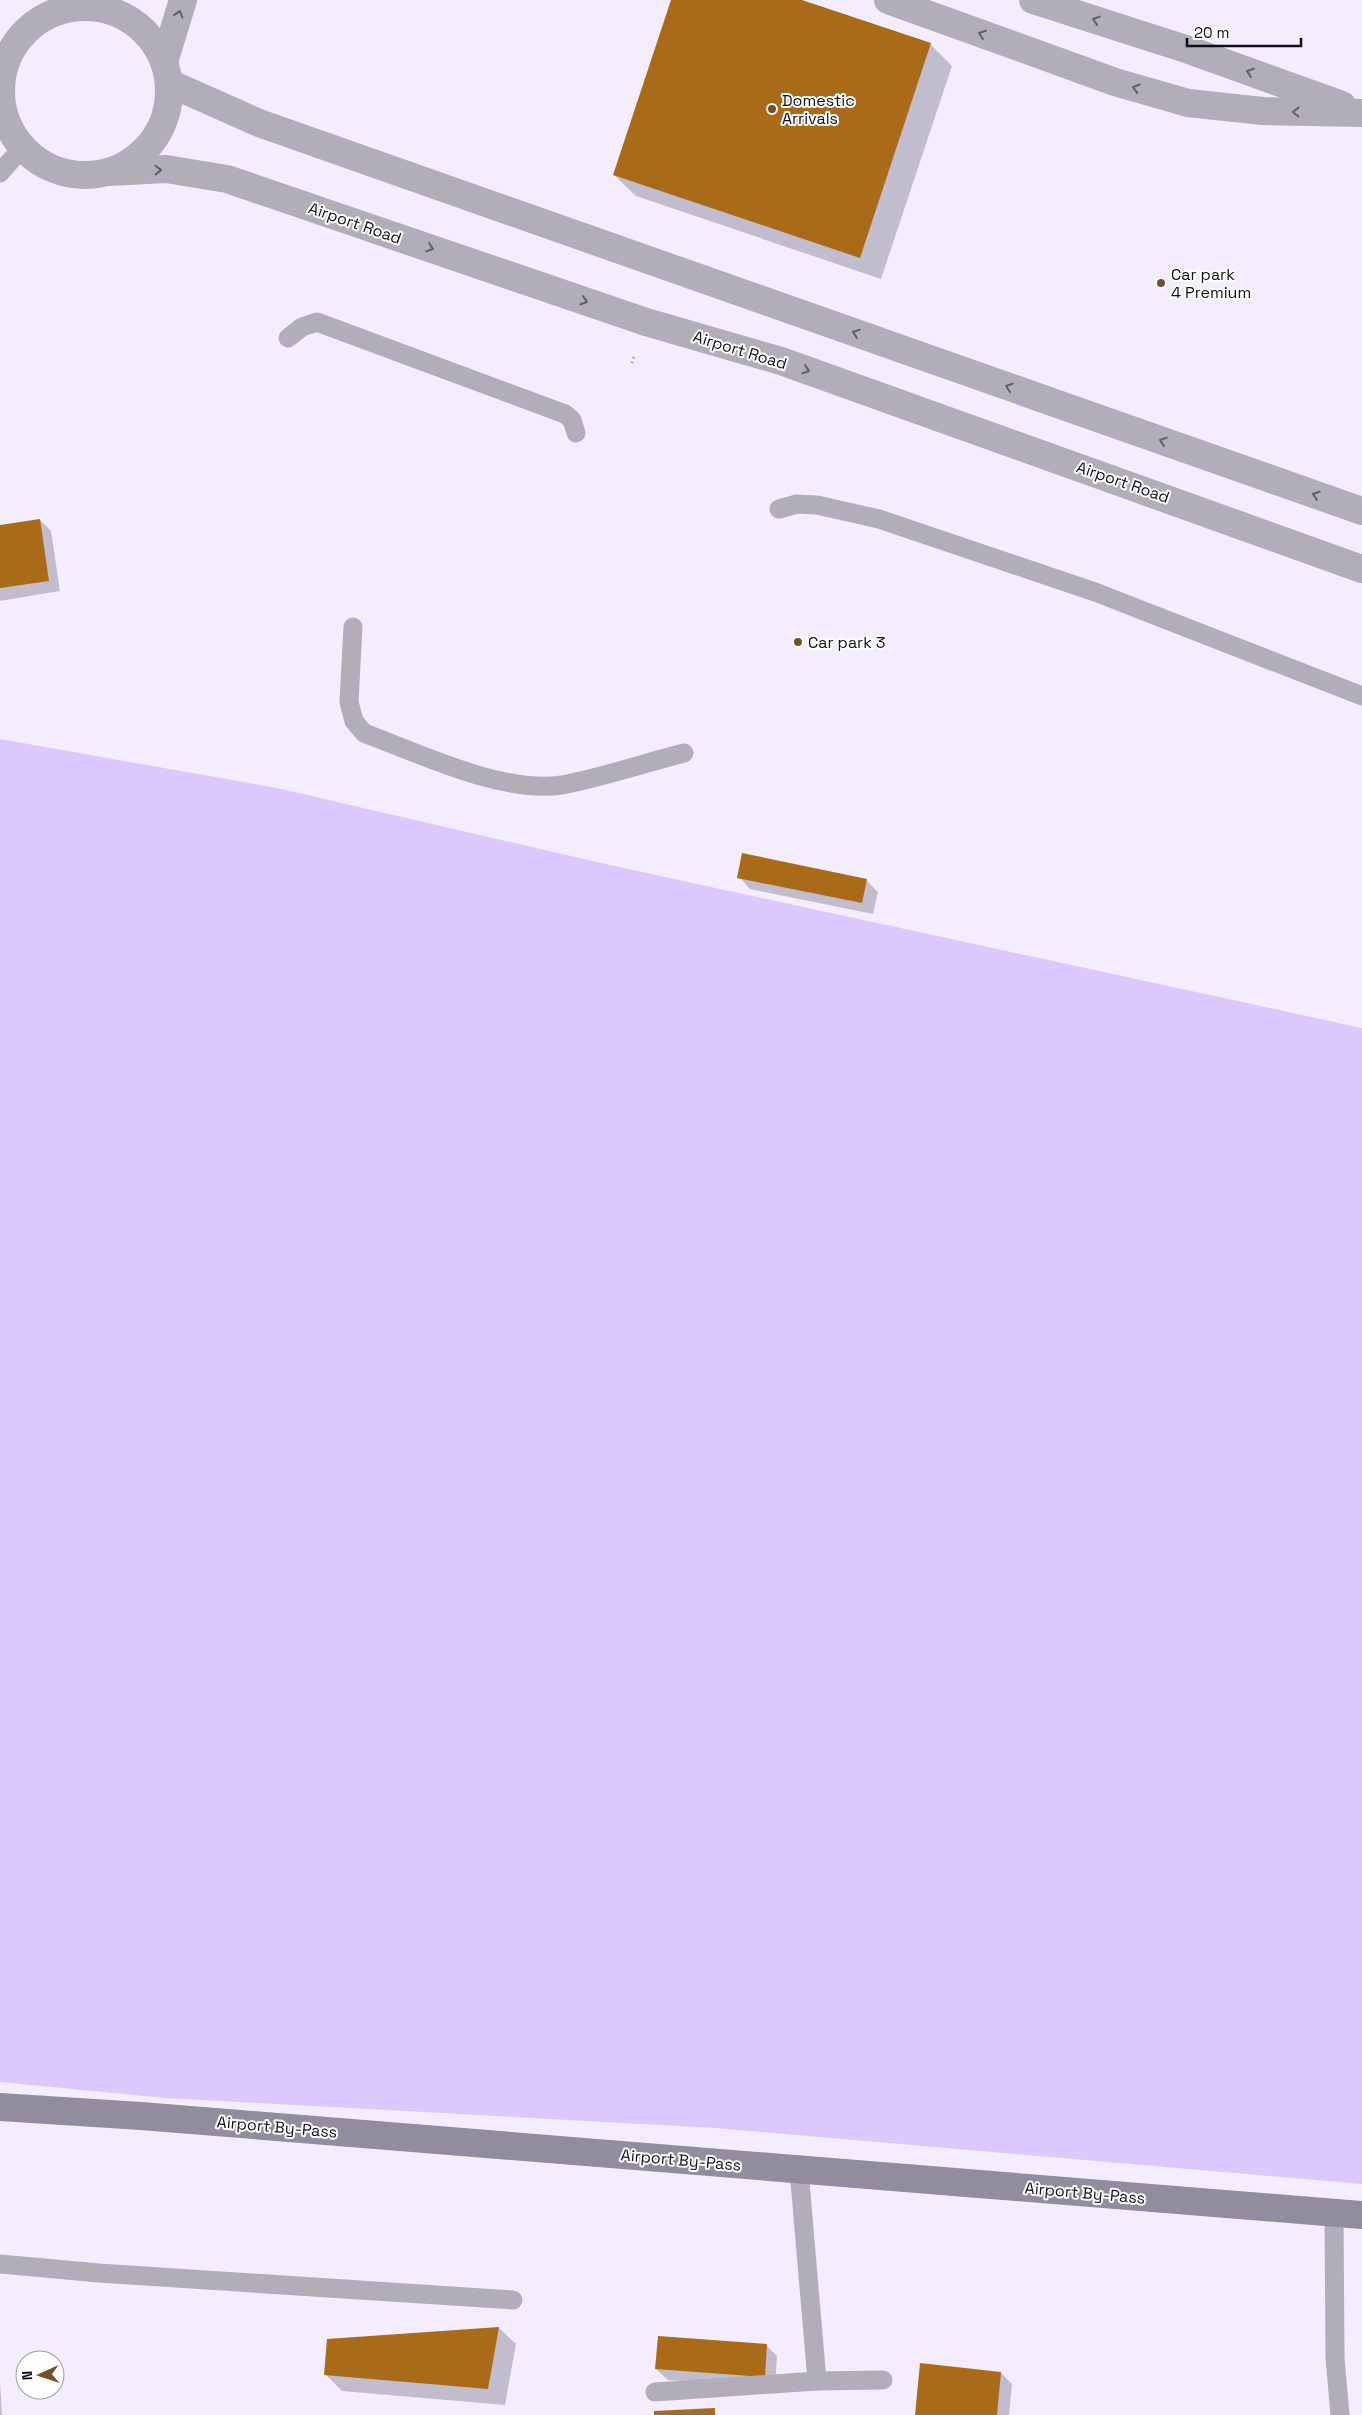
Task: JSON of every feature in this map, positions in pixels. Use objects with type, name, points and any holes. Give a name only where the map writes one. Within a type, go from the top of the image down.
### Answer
[{"type":"main road","name":"Airport By-Pass","points":[[0,2107],[150,2116],[1362,2215]]},
{"type":"street","name":"Airport Road","points":[[109,172],[127,165],[155,139],[166,112],[167,72],[183,0]]},
{"type":"street","points":[[888,0],[1116,82],[1188,103],[1263,111],[1362,113]]},
{"type":"street","points":[[1033,0],[1189,50],[1362,113]]},
{"type":"street","name":"Airport Road","points":[[167,72],[155,44],[143,29],[127,17],[109,9],[90,6],[70,7],[52,12],[39,11],[18,38],[6,59],[1,82],[2,106],[10,129],[22,148],[41,163],[62,172],[86,176],[109,172],[166,170],[227,179],[646,322],[781,361],[1362,569]]},
{"type":"street","points":[[167,72],[268,126],[1362,511]]},
{"type":"lane","points":[[0,173],[22,148]]},
{"type":"lane","points":[[288,338],[302,328],[317,322],[564,414],[572,420],[576,433]]},
{"type":"lane","points":[[779,509],[797,504],[818,505],[879,520],[1095,592],[1362,696]]},
{"type":"lane","points":[[353,627],[349,702],[354,721],[364,734],[497,781],[529,786],[561,785],[684,752]]},
{"type":"lane","points":[[799,2170],[817,2382]]},
{"type":"lane","points":[[1334,2212],[1335,2358],[1340,2415]]},
{"type":"lane","points":[[0,2264],[99,2273],[513,2300]]},
{"type":"lane","points":[[655,2392],[883,2380]]},
{"type":"shaded area","points":[[0,739],[277,788],[610,865],[1362,1028],[1362,2184],[715,2128],[166,2098],[0,2082]]},
{"type":"building","name":"Domestic Arrivals","points":[[671,0],[802,0],[931,43],[860,258],[613,175]]},
{"type":"building","points":[[40,519],[49,581],[0,588],[0,525]]},
{"type":"building","points":[[742,853],[867,879],[862,903],[737,878]]},
{"type":"building","points":[[499,2327],[488,2389],[324,2375],[327,2339]]},
{"type":"building","points":[[658,2336],[767,2344],[765,2377],[655,2369]]},
{"type":"building","points":[[920,2363],[1001,2372],[997,2415],[915,2415]]},
{"type":"building","points":[[715,2408],[715,2415],[654,2415],[654,2411]]},
{"type":"place","name":"Domestic Arrivals","points":[[772,109]]},
{"type":"place","name":"Car park 4 Premium","points":[[1161,283]]},
{"type":"place","name":"Car park 3","points":[[798,642]]}]
